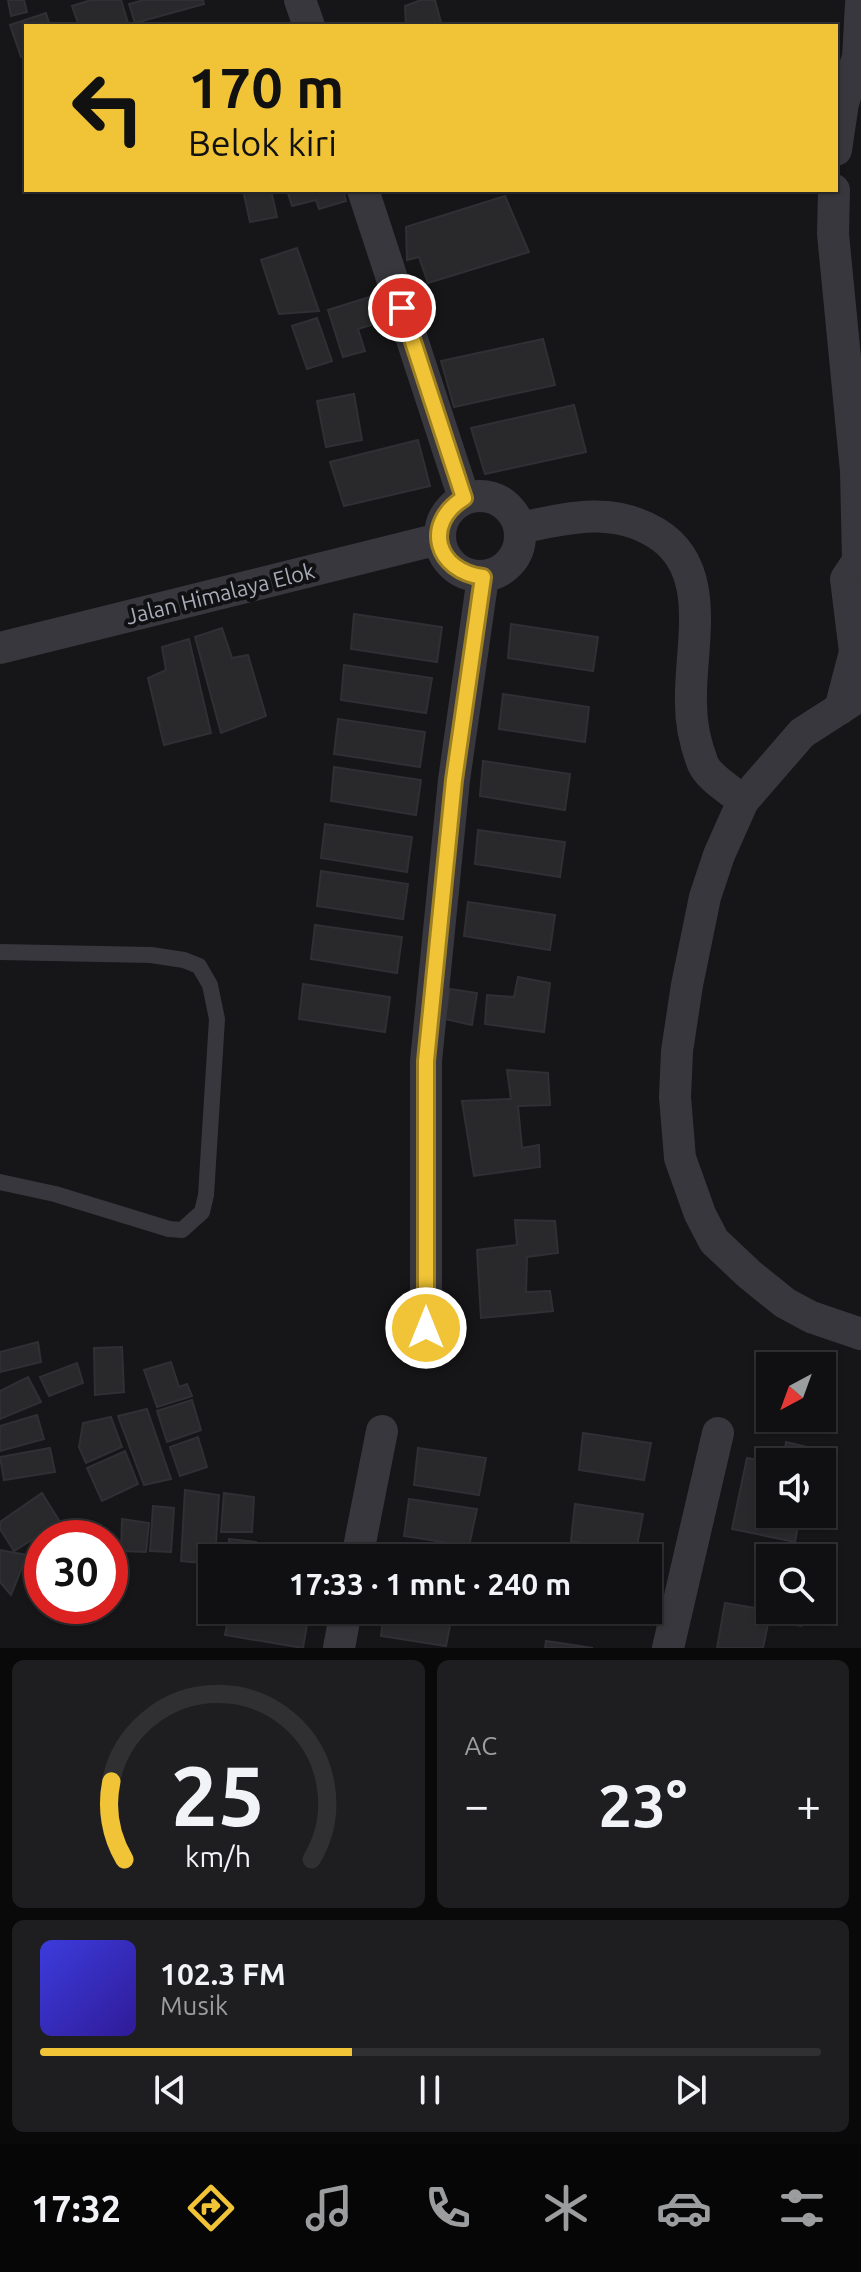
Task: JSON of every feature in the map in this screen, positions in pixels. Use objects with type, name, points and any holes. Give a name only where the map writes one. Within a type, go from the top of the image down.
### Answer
[{"type":"street","points":[[300,0],[308,24]]},
{"type":"street","points":[[838,137],[843,103],[859,58],[861,4]]},
{"type":"street","points":[[364,192],[464,498]]},
{"type":"street","points":[[834,192],[833,234],[855,403],[860,562],[846,579],[855,652],[851,702],[802,733],[743,801],[719,855],[705,897],[677,1051],[675,1097],[680,1158],[700,1214],[714,1241],[785,1303],[811,1317],[861,1334]]},
{"type":"street","points":[[478,495],[492,497],[505,504],[520,528],[516,555],[508,566],[496,574],[483,577],[457,570],[442,551],[440,526],[445,514],[464,498],[478,495]]},
{"type":"street","points":[[520,528],[569,517],[597,515],[641,524],[676,549],[688,567],[694,591],[691,699],[697,742],[705,767],[743,801]]},
{"type":"street","name":"Jalan Himalaya Elok","points":[[0,648],[439,539]]},
{"type":"street","points":[[426,1328],[426,1061],[454,780],[483,577]]},
{"type":"street","points":[[360,1544],[382,1431]]},
{"type":"street","points":[[668,1648],[718,1433]]},
{"type":"street","points":[[339,1648],[343,1624]]},
{"type":"lane","points":[[0,952],[151,955],[184,960],[199,966],[204,973],[210,985],[217,1019],[206,1195],[202,1212],[182,1230],[169,1229],[55,1194],[0,1182]]},
{"type":"building","points":[[8,0],[24,0],[27,12],[11,16]]},
{"type":"building","points":[[91,0],[121,0],[128,24],[78,24],[72,6]]},
{"type":"building","points":[[144,0],[203,0],[204,4],[135,23],[129,4]]},
{"type":"building","points":[[421,0],[435,0],[441,24],[406,24],[405,6]]},
{"type":"building","points":[[46,13],[49,24],[24,24],[24,56],[21,57],[10,25]]},
{"type":"building","points":[[243,192],[271,192],[277,217],[250,222]]},
{"type":"building","points":[[288,192],[344,192],[346,201],[319,209],[316,200],[292,206]]},
{"type":"building","points":[[505,196],[529,252],[428,283],[419,257],[407,260],[406,227]]},
{"type":"building","points":[[297,248],[319,311],[279,314],[261,260]]},
{"type":"building","points":[[379,294],[387,320],[358,329],[365,351],[343,357],[328,310]]},
{"type":"building","points":[[317,318],[332,361],[307,369],[292,326]]},
{"type":"building","points":[[543,339],[555,385],[454,407],[441,361]]},
{"type":"building","points":[[354,394],[362,440],[326,447],[317,401]]},
{"type":"building","points":[[574,405],[586,452],[485,474],[471,428]]},
{"type":"building","points":[[418,440],[430,486],[344,506],[330,462]]},
{"type":"building","points":[[354,614],[442,627],[437,662],[351,649]]},
{"type":"building","points":[[511,624],[598,637],[593,671],[508,658]]},
{"type":"building","points":[[222,628],[232,658],[248,655],[266,716],[221,733],[195,637]]},
{"type":"building","points":[[189,639],[211,733],[164,745],[148,678],[166,670],[162,647]]},
{"type":"building","points":[[344,665],[432,678],[426,713],[341,700]]},
{"type":"building","points":[[503,694],[589,707],[585,742],[499,729]]},
{"type":"building","points":[[338,719],[425,732],[420,767],[334,754]]},
{"type":"building","points":[[483,761],[570,774],[565,810],[480,796]]},
{"type":"building","points":[[334,767],[421,780],[416,815],[331,801]]},
{"type":"building","points":[[325,824],[412,837],[407,872],[321,858]]},
{"type":"building","points":[[478,830],[565,842],[560,877],[475,864]]},
{"type":"building","points":[[321,871],[408,884],[403,919],[317,906]]},
{"type":"building","points":[[468,902],[555,915],[550,950],[464,936]]},
{"type":"building","points":[[315,925],[402,937],[397,973],[311,959]]},
{"type":"building","points":[[518,977],[550,983],[544,1032],[485,1024],[487,995],[514,997]]},
{"type":"building","points":[[303,984],[390,997],[385,1032],[299,1019]]},
{"type":"building","points":[[450,989],[477,993],[472,1025],[445,1019]]},
{"type":"building","points":[[507,1070],[548,1073],[550,1105],[518,1106],[522,1148],[539,1145],[540,1167],[474,1176],[462,1101],[511,1099]]},
{"type":"building","points":[[515,1220],[555,1221],[558,1253],[527,1257],[526,1292],[550,1291],[553,1311],[481,1318],[477,1250],[517,1245]]},
{"type":"building","points":[[38,1342],[41,1362],[0,1372],[0,1352]]},
{"type":"building","points":[[122,1347],[124,1392],[95,1395],[94,1348]]},
{"type":"building","points":[[171,1362],[179,1387],[187,1384],[192,1396],[157,1407],[144,1370]]},
{"type":"building","points":[[77,1363],[83,1383],[49,1396],[40,1377]]},
{"type":"building","points":[[28,1377],[41,1402],[0,1419],[0,1391]]},
{"type":"building","points":[[192,1400],[201,1430],[167,1442],[157,1411]]},
{"type":"building","points":[[147,1409],[171,1479],[144,1485],[118,1416]]},
{"type":"building","points":[[37,1415],[44,1439],[0,1451],[0,1426]]},
{"type":"building","points":[[111,1417],[122,1447],[86,1463],[79,1447],[83,1423]]},
{"type":"building","points":[[583,1433],[651,1443],[644,1480],[579,1470]]},
{"type":"building","points":[[198,1437],[207,1467],[180,1476],[170,1447]]},
{"type":"building","points":[[786,1442],[811,1448],[785,1448]]},
{"type":"building","points":[[50,1448],[55,1472],[4,1480],[0,1457]]},
{"type":"building","points":[[418,1448],[486,1458],[479,1495],[414,1485]]},
{"type":"building","points":[[125,1451],[138,1484],[102,1501],[87,1468]]},
{"type":"building","points":[[747,1458],[756,1460],[756,1528],[798,1528],[795,1542],[732,1529]]},
{"type":"building","points":[[185,1490],[219,1495],[216,1544],[198,1544],[198,1563],[181,1561]]},
{"type":"building","points":[[42,1493],[59,1520],[24,1520],[24,1545],[14,1551],[0,1529],[0,1522]]},
{"type":"building","points":[[224,1493],[254,1497],[252,1532],[221,1532]]},
{"type":"building","points":[[409,1499],[477,1509],[469,1544],[404,1536]]},
{"type":"building","points":[[575,1504],[643,1514],[637,1544],[571,1541]]},
{"type":"building","points":[[153,1506],[174,1508],[171,1552],[150,1551]]},
{"type":"building","points":[[122,1519],[149,1523],[146,1552],[128,1551],[128,1520]]},
{"type":"building","points":[[229,1539],[256,1542],[256,1544],[228,1544]]},
{"type":"building","points":[[0,1550],[24,1554],[24,1562],[11,1595],[0,1582]]},
{"type":"building","points":[[725,1603],[756,1608],[756,1624],[768,1624],[763,1648],[717,1648]]},
{"type":"building","points":[[227,1624],[307,1624],[303,1648],[225,1635]]},
{"type":"building","points":[[382,1624],[450,1624],[446,1646],[381,1636]]},
{"type":"building","points":[[546,1641],[593,1648],[545,1648]]},
{"type":"route","points":[[402,308],[464,498],[445,514],[440,526],[442,551],[457,570],[483,577],[454,780],[426,1061],[426,1328]]}]
